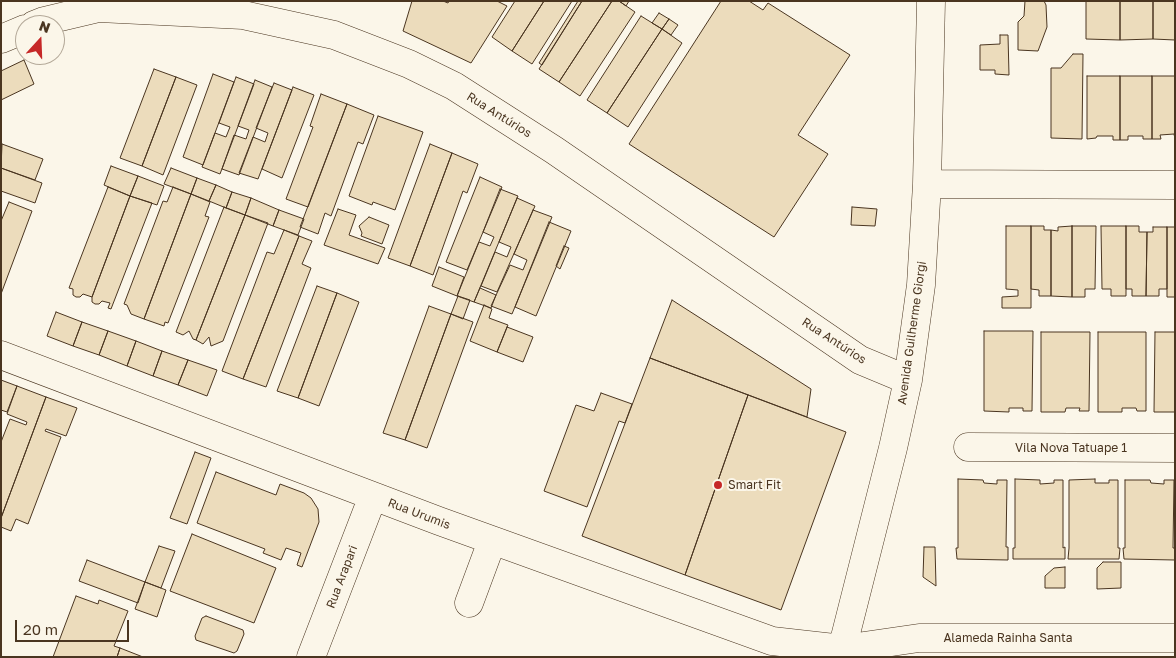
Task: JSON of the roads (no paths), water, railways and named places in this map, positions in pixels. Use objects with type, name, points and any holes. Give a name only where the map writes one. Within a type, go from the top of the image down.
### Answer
[{"type":"street","points":[[243,15],[268,1]]},
{"type":"street","name":"Avenida Guilherme Giorgi","points":[[841,653],[893,448],[908,380],[921,285],[927,184],[931,1]]},
{"type":"street","name":"Rua Antúrios","points":[[65,16],[99,8],[243,15],[334,35],[409,64],[454,86],[554,150],[860,360],[908,380]]},
{"type":"street","points":[[1,39],[15,33]]},
{"type":"street","points":[[927,184],[1175,184]]},
{"type":"street","name":"Rua Urumis","points":[[1,355],[492,541],[772,642],[841,653]]},
{"type":"street","name":"Vila Nova Tatuape 1","points":[[968,447],[1175,448]]},
{"type":"street","name":"Rua Arapari","points":[[311,657],[373,496]]},
{"type":"street","points":[[468,603],[492,541]]},
{"type":"street","name":"Alameda Rainha Santa","points":[[841,653],[919,638],[1175,638]]},
{"type":"place","name":"Smart Fit","points":[[718,485]]}]
